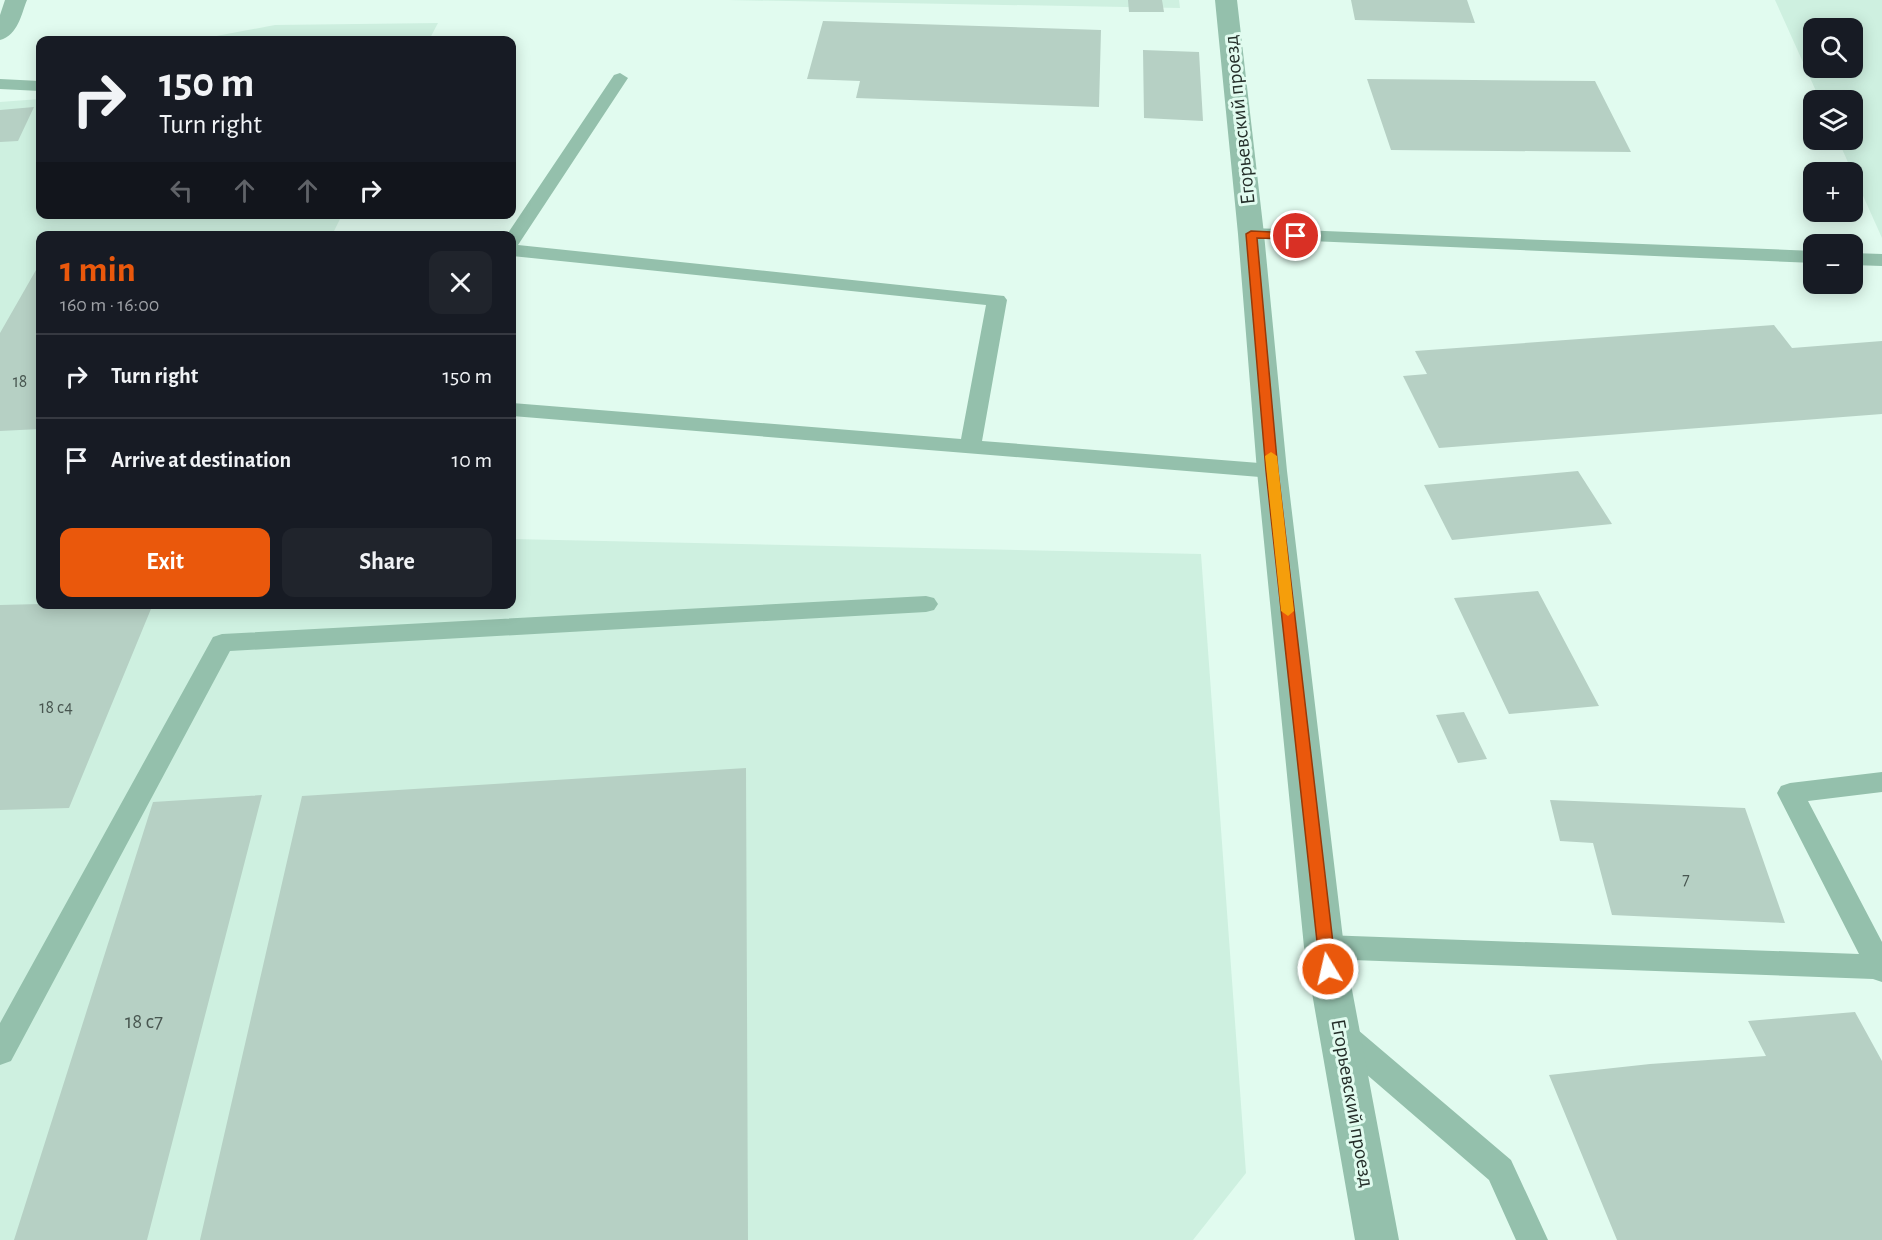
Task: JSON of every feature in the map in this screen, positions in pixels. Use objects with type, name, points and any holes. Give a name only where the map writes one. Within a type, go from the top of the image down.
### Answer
[{"type":"street","points":[[0,33],[7,25],[16,0]]},
{"type":"street","name":"Егорьевский проезд","points":[[1226,0],[1251,234],[1272,471],[1324,947],[1377,1240]]},
{"type":"lane","points":[[516,235],[620,78]]},
{"type":"lane","points":[[0,84],[36,86]]},
{"type":"lane","points":[[1251,234],[1803,257]]},
{"type":"lane","points":[[516,250],[997,300],[970,447]]},
{"type":"lane","points":[[1863,259],[1882,260]]},
{"type":"lane","points":[[516,410],[1272,471]]},
{"type":"lane","points":[[0,1052],[222,643],[926,604]]},
{"type":"lane","points":[[1324,947],[1881,968],[1790,793],[1882,782]]},
{"type":"lane","points":[[1340,1033],[1500,1170],[1532,1240]]},
{"type":"shaded area","points":[[728,0],[1179,0],[1180,8]]},
{"type":"shaded area","points":[[1775,0],[1882,0],[1882,238],[1863,196],[1863,162],[1848,162],[1842,150],[1863,150],[1863,90],[1816,90],[1810,78],[1863,78],[1863,18],[1803,18],[1803,62]]},
{"type":"shaded area","points":[[438,23],[431,36],[216,36],[275,25]]},
{"type":"shaded area","points":[[36,99],[36,219],[340,219],[334,231],[36,231],[36,609],[516,609],[516,539],[1201,554],[1246,1173],[1193,1240],[0,1240],[0,102]]},
{"type":"building","points":[[1128,0],[1162,0],[1164,12],[1129,12]]},
{"type":"building","points":[[1351,0],[1467,0],[1475,23],[1355,20]]},
{"type":"building","points":[[823,21],[1101,30],[1099,107],[856,98],[860,81],[807,79]]},
{"type":"building","points":[[1143,50],[1199,52],[1203,121],[1144,118]]},
{"type":"building","points":[[1367,79],[1595,81],[1631,152],[1391,150]]},
{"type":"building","points":[[34,107],[18,141],[0,142],[0,110]]},
{"type":"building","points":[[36,270],[36,429],[0,431],[0,333]]},
{"type":"building","points":[[1774,325],[1792,348],[1882,341],[1882,414],[1439,448],[1403,376],[1427,374],[1415,351]]},
{"type":"building","points":[[1578,471],[1612,524],[1452,540],[1424,485]]},
{"type":"building","points":[[1538,591],[1599,706],[1509,714],[1454,598]]},
{"type":"building","points":[[36,604],[36,609],[151,609],[69,808],[0,810],[0,605]]},
{"type":"building","points":[[1464,712],[1487,759],[1458,763],[1436,715]]},
{"type":"building","points":[[746,768],[748,1240],[200,1240],[302,796]]},
{"type":"building","points":[[262,795],[147,1240],[14,1240],[153,802]]},
{"type":"building","points":[[1550,800],[1745,808],[1785,923],[1612,915],[1593,843],[1560,841]]},
{"type":"building","points":[[1855,1012],[1882,1061],[1882,1240],[1617,1240],[1549,1075],[1650,1064],[1766,1056],[1748,1021]]},
{"type":"slow traffic","points":[[1271,456],[1288,611]]},
{"type":"route","points":[[1296,236],[1251,234],[1272,471],[1328,969]]}]
